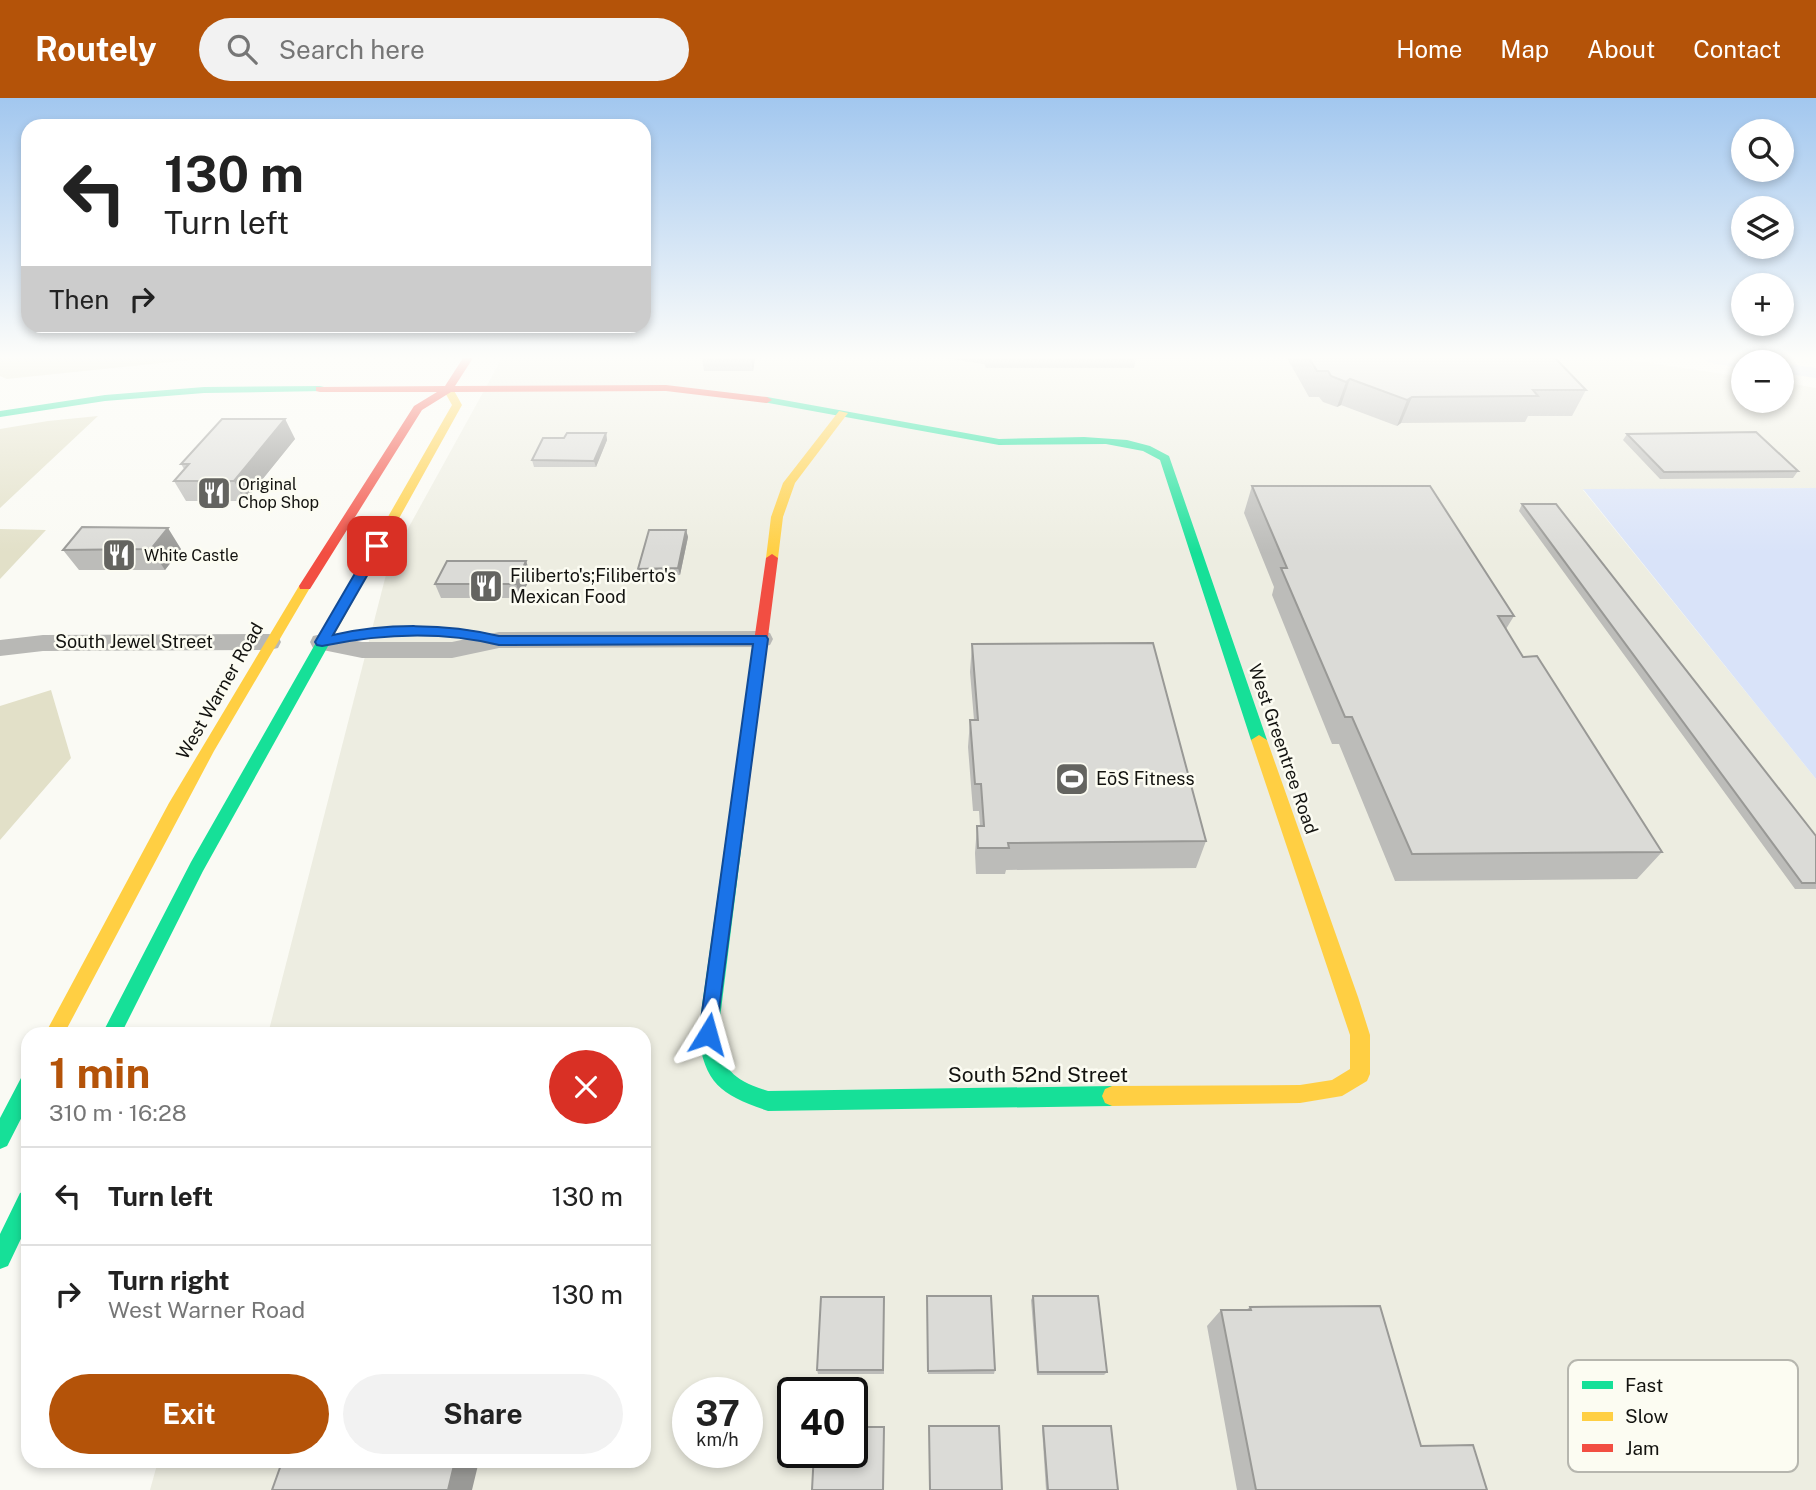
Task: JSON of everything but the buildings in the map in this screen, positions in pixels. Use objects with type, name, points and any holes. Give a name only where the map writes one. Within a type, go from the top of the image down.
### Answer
[{"type":"street","name":"West Warner Road","points":[[58,1027],[133,882],[409,423]]},
{"type":"street","name":"West Warner Road","points":[[114,1027],[165,915],[447,423]]},
{"type":"street","points":[[322,642],[362,650],[452,650],[499,640],[761,639],[781,502],[789,483],[836,423]]},
{"type":"street","name":"West Greentree Road","points":[[894,423],[1002,442],[1120,443],[1149,446],[1166,458],[1223,636],[1349,997],[1360,1035],[1360,1073]]},
{"type":"street","name":"South 52nd Street","points":[[761,639],[708,1034],[710,1061],[718,1077],[734,1090],[768,1101],[1300,1094],[1335,1089],[1360,1073]]},
{"type":"street","name":"South Jewel Street","points":[[0,648],[43,643],[277,646]]},
{"type":"street","points":[[0,1139],[21,1098]]},
{"type":"street","points":[[0,1258],[21,1215]]},
{"type":"shaded area","points":[[36,423],[91,423],[0,508],[0,429]]},
{"type":"shaded area","points":[[466,423],[1816,423],[1816,488],[1583,490],[1816,779],[1816,1490],[150,1490],[156,1468],[651,1468],[651,1027],[270,1027],[389,563]]},
{"type":"shaded area","points":[[0,529],[46,530],[0,579]]},
{"type":"shaded area","points":[[51,690],[71,758],[0,840],[0,706]]},
{"type":"water","points":[[1816,488],[1816,779],[1583,489]]},
{"type":"traffic: fast","points":[[894,423],[999,442],[1106,440],[1147,448],[1165,458],[1259,740]]},
{"type":"traffic: fast","points":[[115,1027],[197,867],[325,639]]},
{"type":"traffic: fast","points":[[740,794],[708,1034],[713,1062],[731,1086],[768,1101],[1112,1096]]},
{"type":"traffic: fast","points":[[0,1139],[21,1098]]},
{"type":"traffic: fast","points":[[0,1258],[21,1215]]},
{"type":"traffic: slow","points":[[325,639],[447,423]]},
{"type":"traffic: slow","points":[[772,558],[777,517],[789,483],[835,423]]},
{"type":"traffic: slow","points":[[58,1027],[206,751],[305,586]]},
{"type":"traffic: slow","points":[[1112,1096],[1300,1094],[1335,1089],[1360,1074],[1360,1035],[1349,997],[1259,740]]},
{"type":"traffic: jam","points":[[305,586],[409,423]]},
{"type":"traffic: jam","points":[[740,794],[772,558]]},
{"type":"place","name":"Original Chop Shop","points":[[214,493]]},
{"type":"place","name":"White Castle","points":[[119,555]]},
{"type":"place","name":"Filiberto's;Filiberto's Mexican Food","points":[[486,586]]},
{"type":"place","name":"EōS Fitness","points":[[1072,779]]},
{"type":"route","points":[[377,546],[322,642],[360,633],[465,632],[499,640],[761,639],[708,1034]]}]
